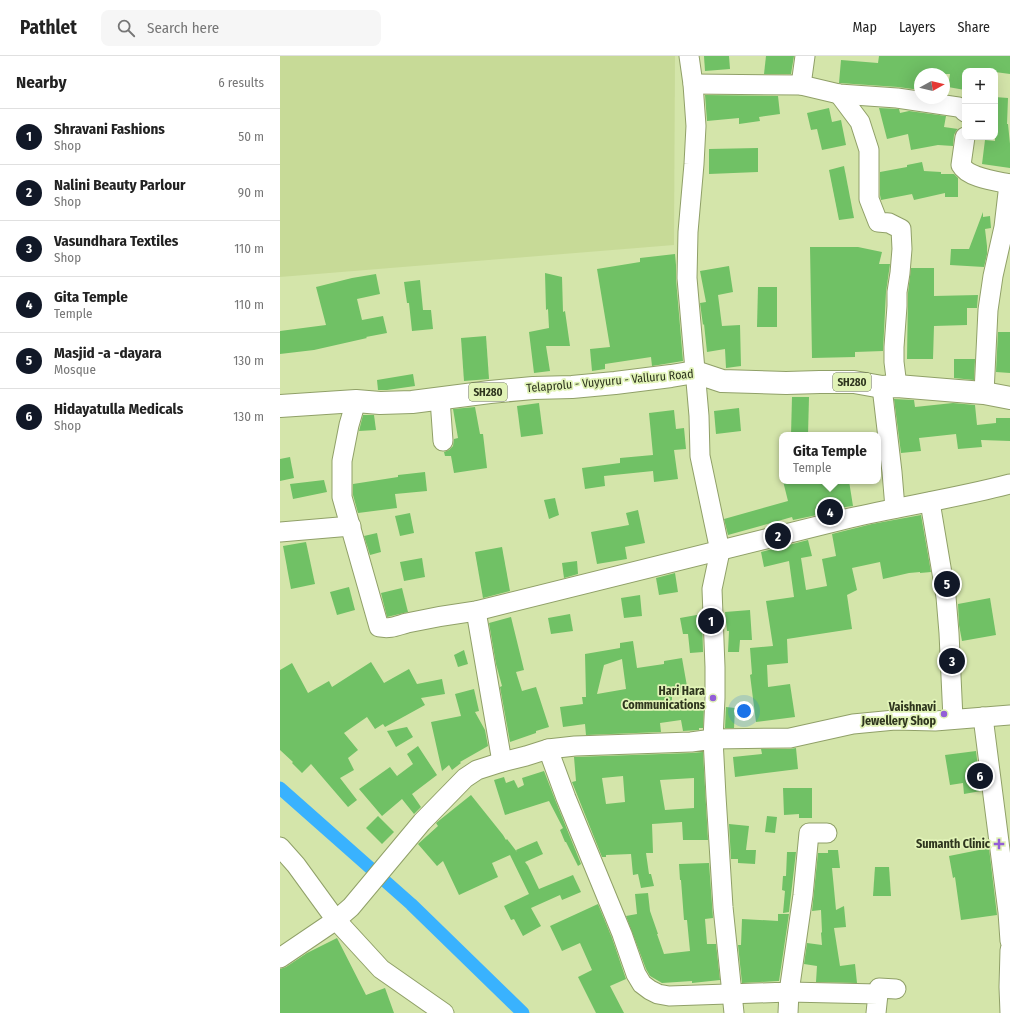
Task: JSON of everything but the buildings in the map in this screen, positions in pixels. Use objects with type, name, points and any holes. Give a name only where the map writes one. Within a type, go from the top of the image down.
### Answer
[{"type":"main road","name":"Telaprolu - Vuyyuru - Valluru Road","points":[[280,406],[356,401],[380,403],[412,402],[497,391],[615,383],[695,372],[722,381],[786,383],[854,382],[890,387],[984,393],[1010,398]]},
{"type":"street","points":[[689,56],[696,126],[688,232],[687,278],[699,416],[700,456],[720,550],[712,589],[715,668],[714,739],[722,892],[734,1013]]},
{"type":"street","points":[[801,85],[804,56]]},
{"type":"street","points":[[693,84],[801,85],[839,94],[897,98],[958,107],[962,109]]},
{"type":"street","points":[[839,94],[860,122],[869,150],[869,198],[878,222],[889,223],[901,229],[902,249],[900,273],[896,292],[897,306],[894,362],[890,387],[892,472],[895,508]]},
{"type":"street","points":[[965,140],[961,165],[963,169],[970,174],[1010,184],[1004,227],[993,276],[988,310],[984,393]]},
{"type":"street","points":[[440,399],[442,441]]},
{"type":"street","points":[[356,401],[349,425],[342,461],[342,497],[380,627],[388,629],[455,613],[476,611],[895,508],[930,502],[1010,484]]},
{"type":"street","points":[[930,502],[946,597],[953,719]]},
{"type":"street","points":[[280,532],[351,526]]},
{"type":"street","points":[[476,611],[502,762]]},
{"type":"street","points":[[280,958],[336,920],[352,907],[422,822],[465,778],[477,770],[548,749],[574,746],[691,742],[714,739],[790,738],[853,724],[895,720],[935,721],[1010,715]]},
{"type":"street","points":[[983,717],[1008,912],[1010,941]]},
{"type":"street","points":[[548,749],[569,805],[622,934],[636,974],[642,984],[650,990],[658,994],[669,996],[789,992],[877,1004],[879,988],[896,989]]},
{"type":"street","points":[[788,1013],[789,992],[802,903],[809,832],[827,833]]},
{"type":"street","points":[[282,854],[296,866],[336,920],[381,969],[444,1013]]},
{"type":"street","points":[[1010,950],[1010,1013]]},
{"type":"shaded area","points":[[280,56],[675,56],[674,245],[280,277]]},
{"type":"waterway","points":[[280,788],[411,904],[523,1013]]},
{"type":"place","name":"Gita Temple","points":[[830,512]]},
{"type":"place","name":"Nalini Beauty Parlour","points":[[778,536]]},
{"type":"place","name":"Masjid -a -dayara","points":[[947,584]]},
{"type":"place","name":"Shravani Fashions","points":[[711,621]]},
{"type":"place","name":"Vasundhara Textiles","points":[[952,661]]},
{"type":"place","name":"Hari Hara Communications","points":[[713,698]]},
{"type":"place","name":"Vaishnavi Jewellery Shop","points":[[944,714]]},
{"type":"place","name":"Hidayatulla Medicals","points":[[980,776]]},
{"type":"place","name":"Sumanth Clinic","points":[[999,844]]}]
